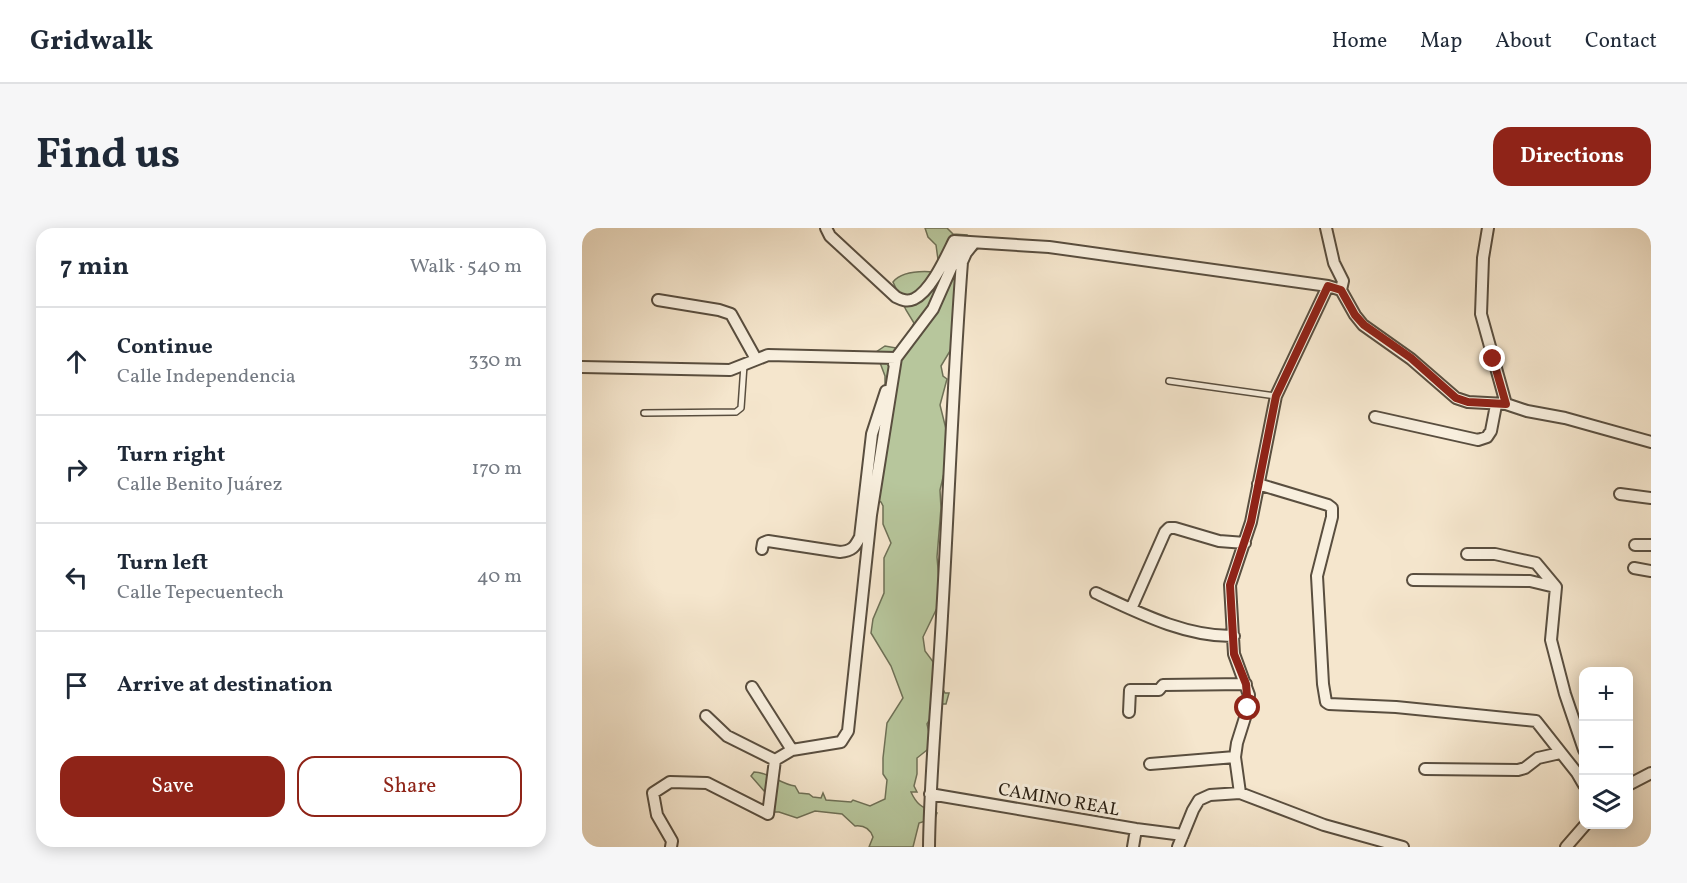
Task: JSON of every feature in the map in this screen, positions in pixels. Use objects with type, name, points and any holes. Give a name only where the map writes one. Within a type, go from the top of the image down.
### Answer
[{"type":"street","points":[[762,549],[763,543],[768,541],[840,552],[850,551],[855,546],[860,537],[872,434],[896,358],[933,309],[959,242],[954,228]]},
{"type":"street","points":[[1326,228],[1334,263],[1342,281],[1341,290],[1355,315],[1364,325],[1411,358],[1456,398],[1468,402],[1501,404],[1565,418],[1651,442]]},
{"type":"street","points":[[1374,417],[1478,440],[1487,437],[1491,431],[1501,404],[1481,314],[1483,258],[1488,228]]},
{"type":"street","points":[[828,232],[896,297],[904,301],[913,300],[933,280],[959,242]]},
{"type":"street","points":[[959,242],[1049,247],[1328,286],[1341,290]]},
{"type":"street","points":[[929,847],[954,362],[962,262],[975,243]]},
{"type":"street","points":[[1240,793],[1235,757],[1248,708],[1246,684],[1234,654],[1230,585],[1251,522],[1276,396],[1328,286]]},
{"type":"street","points":[[658,300],[731,314],[756,358]]},
{"type":"street","points":[[582,367],[730,370],[768,355],[896,358]]},
{"type":"street","points":[[775,760],[792,750],[841,742],[848,731],[871,515],[896,358]]},
{"type":"street","points":[[1258,484],[1332,508],[1332,517],[1317,576],[1326,702],[1536,721],[1579,776]]},
{"type":"street","points":[[1620,494],[1651,498]]},
{"type":"street","points":[[1131,609],[1165,532],[1169,528],[1219,541],[1245,543]]},
{"type":"street","points":[[1635,545],[1651,545]]},
{"type":"street","points":[[1467,554],[1495,554],[1536,563],[1556,587],[1551,640],[1579,735]]},
{"type":"street","points":[[1634,568],[1651,571]]},
{"type":"street","points":[[1413,580],[1530,581],[1556,587]]},
{"type":"street","points":[[1096,593],[1131,609],[1200,634],[1234,636]]},
{"type":"street","points":[[1129,712],[1130,690],[1159,690],[1163,685],[1246,684]]},
{"type":"street","points":[[752,687],[792,750]]},
{"type":"street","points":[[706,716],[727,736],[775,760]]},
{"type":"street","points":[[1425,769],[1518,770],[1525,768],[1538,758],[1560,753]]},
{"type":"street","points":[[1150,764],[1235,757]]},
{"type":"street","points":[[671,847],[672,841],[657,815],[653,793],[670,782],[707,783],[768,814],[775,760]]},
{"type":"street","points":[[1633,783],[1651,773]]},
{"type":"street","points":[[1178,847],[1199,800],[1210,795],[1240,793],[1371,843],[1403,847]]},
{"type":"street","name":"CAMINO REAL","points":[[930,794],[1184,835]]},
{"type":"street","points":[[1133,847],[1136,829]]},
{"type":"street","points":[[1566,847],[1582,829]]},
{"type":"lane","points":[[644,413],[735,412],[741,408],[744,365]]},
{"type":"lane","points":[[1169,381],[1276,396]]},
{"type":"green space","points":[[925,228],[947,228],[953,234],[967,235],[966,241],[978,245],[979,248],[969,256],[965,265],[956,341],[941,366],[943,376],[947,379],[940,405],[951,449],[940,490],[937,608],[923,637],[925,651],[934,663],[938,680],[945,693],[949,693],[946,704],[939,704],[927,724],[932,746],[917,758],[914,786],[917,792],[911,792],[919,804],[937,813],[935,818],[919,823],[913,847],[869,847],[873,837],[870,832],[864,827],[855,826],[842,814],[815,811],[797,818],[772,812],[765,792],[751,776],[754,772],[765,774],[795,786],[799,793],[821,798],[823,793],[826,800],[851,802],[853,800],[870,806],[885,799],[887,780],[883,774],[883,758],[887,723],[903,698],[891,666],[871,633],[873,619],[884,593],[884,558],[891,543],[883,524],[883,506],[875,499],[865,482],[885,398],[885,376],[876,352],[885,346],[896,348],[902,346],[914,323],[893,282],[906,274],[934,272],[939,267],[936,245],[928,237]]},
{"type":"route","points":[[1248,708],[1246,684],[1234,654],[1230,585],[1251,522],[1276,396],[1328,286],[1341,290],[1355,315],[1364,325],[1411,358],[1456,398],[1468,402],[1506,404],[1493,359]]}]
